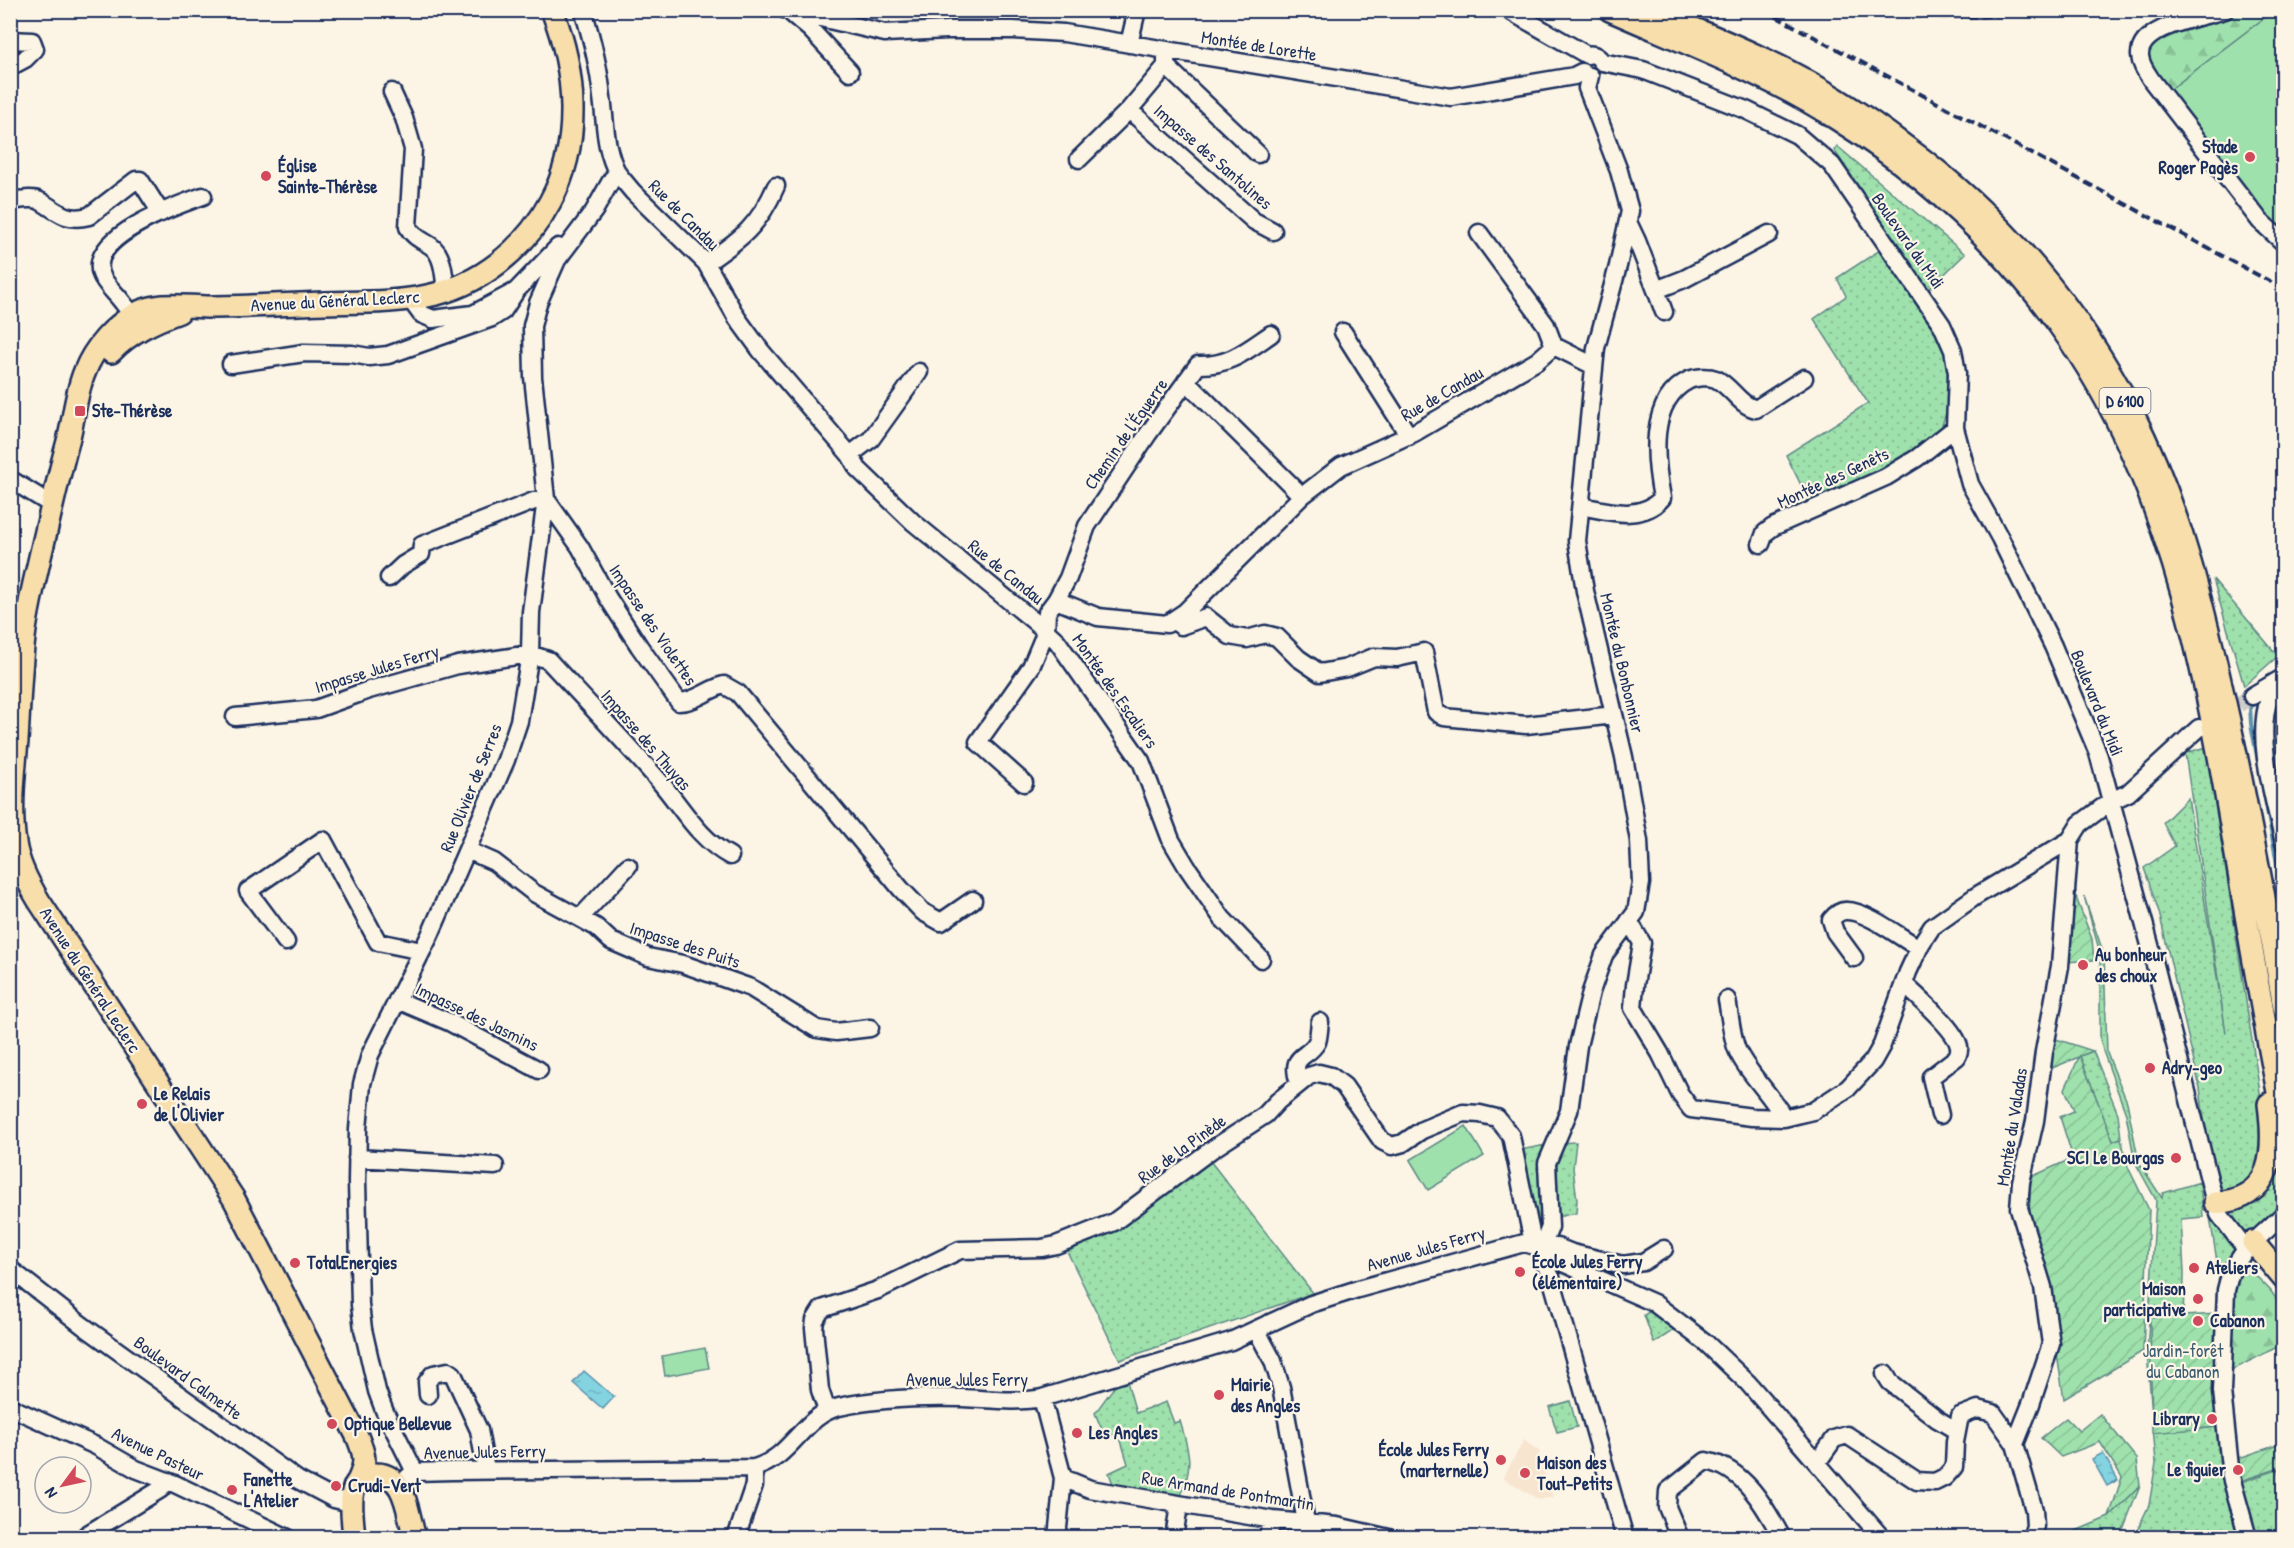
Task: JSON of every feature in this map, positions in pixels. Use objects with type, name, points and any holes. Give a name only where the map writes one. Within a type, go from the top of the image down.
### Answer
[{"type":"main road","name":"Avenue du Général Leclerc","points":[[390,1479],[365,1455],[344,1407],[234,1199],[28,884],[15,846],[13,827],[16,676],[28,608],[80,385],[92,357],[108,335],[137,322],[150,308],[161,306],[209,307],[410,299],[446,292],[485,273],[518,247],[543,216],[556,191],[568,152],[572,97],[568,60],[561,32],[552,10]]},
{"type":"main road","name":"D 6100","points":[[1610,10],[1746,70],[1803,99],[1835,117],[1893,156],[1950,204],[2022,277],[2053,316],[2087,368],[2115,417],[2159,520],[2193,638],[2220,754],[2283,1122]]},
{"type":"main road","name":"D 6100","points":[[1651,10],[1768,62],[1821,91],[1908,148],[2012,240],[2069,311],[2100,357],[2133,414],[2165,485],[2208,627],[2253,836],[2283,1006]]},
{"type":"main road","points":[[2215,1203],[2245,1196],[2265,1176],[2270,1161],[2273,1135],[2269,1101],[2275,1080]]},
{"type":"main road","points":[[2249,1246],[2283,1279]]},
{"type":"main road","points":[[353,1537],[351,1493],[364,1465],[365,1455]]},
{"type":"main road","points":[[358,1481],[374,1473],[390,1479],[402,1491],[415,1538]]},
{"type":"street","points":[[583,10],[594,48],[602,97],[605,143],[618,174]]},
{"type":"street","points":[[1129,44],[1137,10]]},
{"type":"street","name":"Boulevard du Midi","points":[[1508,10],[1594,59],[1643,70],[1746,110],[1797,135],[1832,165],[1942,325],[1953,350],[1957,373],[1955,428],[1970,484],[2000,538],[2052,646],[2098,753],[2215,1203],[2219,1214],[2249,1246]]},
{"type":"street","points":[[2225,10],[2161,29],[2148,36],[2142,44],[2140,53],[2142,64],[2152,81],[2260,221],[2283,243]]},
{"type":"street","points":[[788,11],[811,30],[850,72]]},
{"type":"street","name":"Montée de Lorette","points":[[788,11],[885,33],[948,30],[1064,33],[1129,44],[1166,59],[1451,97],[1586,74]]},
{"type":"street","points":[[10,40],[32,41],[35,49],[25,59],[10,67]]},
{"type":"street","points":[[1079,159],[1129,110],[1166,59],[1258,154]]},
{"type":"street","points":[[1586,74],[1581,62],[1594,59]]},
{"type":"street","name":"Montée du Bonbonnier","points":[[1538,1247],[1546,1238],[1550,1227],[1547,1163],[1569,1111],[1578,1046],[1591,992],[1604,955],[1636,912],[1641,883],[1639,841],[1614,715],[1585,591],[1577,541],[1596,348],[1630,210],[1587,88],[1586,74]]},
{"type":"street","points":[[392,92],[404,118],[413,149],[408,227],[413,235],[438,253],[446,292]]},
{"type":"street","name":"Impasse des Santolines","points":[[1129,110],[1254,221],[1273,231]]},
{"type":"street","name":"Rue Olivier de Serres","points":[[415,1473],[377,1391],[363,1329],[360,1305],[357,1158],[364,1070],[422,951],[467,850],[506,760],[519,721],[530,654],[531,612],[546,499],[533,377],[532,326],[538,303],[557,260],[594,211],[612,179],[618,174]]},
{"type":"street","name":"Rue de Candau","points":[[618,174],[633,192],[706,263],[737,318],[760,351],[850,455],[858,469],[913,522],[1046,631]]},
{"type":"street","points":[[10,201],[38,199],[58,213],[81,218],[89,216],[136,180],[140,180],[161,213]]},
{"type":"street","points":[[706,263],[743,238],[766,211],[776,186]]},
{"type":"street","points":[[137,322],[101,274],[99,266],[101,257],[114,240],[123,233],[161,213],[203,196]]},
{"type":"street","points":[[1628,222],[1664,312]]},
{"type":"street","points":[[231,364],[304,353],[352,354],[369,357],[388,355],[492,318],[502,311],[516,291],[558,247],[579,229]]},
{"type":"street","points":[[1479,233],[1546,325],[1554,346],[1594,366]]},
{"type":"street","points":[[1656,290],[1684,279],[1769,234]]},
{"type":"street","points":[[410,299],[420,314],[433,319],[474,314],[516,291]]},
{"type":"street","points":[[1343,332],[1409,436]]},
{"type":"street","name":"Chemin de l'Équerre","points":[[1056,600],[1068,578],[1087,526],[1198,365],[1216,365],[1240,355],[1270,334]]},
{"type":"street","name":"Rue de Candau","points":[[1046,631],[1047,612],[1056,600],[1098,617],[1167,624],[1192,606],[1302,496],[1341,466],[1409,436],[1537,361],[1554,346]]},
{"type":"street","points":[[850,455],[871,439],[919,372]]},
{"type":"street","points":[[1581,506],[1622,514],[1640,512],[1656,505],[1662,498],[1658,475],[1657,426],[1674,391],[1695,377],[1714,378],[1747,406],[1756,409],[1804,378]]},
{"type":"street","points":[[1186,381],[1302,496]]},
{"type":"street","name":"Montée des Genêts","points":[[1761,544],[1765,533],[1773,526],[1886,477],[1917,458],[1955,428]]},
{"type":"street","points":[[10,482],[13,481],[52,505]]},
{"type":"street","points":[[389,578],[403,565],[421,554],[422,545],[534,501],[546,499]]},
{"type":"street","name":"Impasse des Violettes","points":[[546,499],[580,547],[608,598],[639,646],[679,702],[688,702],[714,687],[724,685],[738,693],[850,830],[923,912],[940,922],[973,900]]},
{"type":"street","points":[[1173,620],[1181,626],[1206,617],[1230,636],[1247,639],[1265,634],[1277,637],[1298,658],[1320,673],[1347,668],[1374,657],[1397,658],[1424,652],[1436,712],[1443,717],[1526,725],[1614,715]]},
{"type":"street","points":[[1024,783],[978,742],[1031,668],[1046,631]]},
{"type":"street","name":"Montée des Escaliers","points":[[1046,631],[1057,641],[1142,761],[1171,840],[1187,867],[1222,918],[1261,959]]},
{"type":"street","name":"Impasse Jules Ferry","points":[[236,717],[316,709],[369,690],[458,665],[530,654]]},
{"type":"street","name":"Impasse des Thuyas","points":[[530,654],[548,660],[663,785],[687,820],[716,849],[730,856]]},
{"type":"street","points":[[2252,696],[2282,678]]},
{"type":"street","points":[[2282,678],[2269,698],[2264,724],[2266,753],[2283,843]]},
{"type":"street","points":[[1629,921],[1642,943],[1633,1008],[1660,1053],[1680,1094],[1691,1109],[1752,1117],[1784,1118],[1813,1112],[1848,1088],[1874,1061],[1919,948],[1932,927],[1976,896],[2070,840],[2080,824],[2111,801],[2127,793],[2199,728]]},
{"type":"street","points":[[286,942],[248,891],[323,840],[378,942],[422,951]]},
{"type":"street","name":"Montée du Valadas","points":[[2015,1443],[2051,1344],[2043,1287],[2019,1208],[2021,1182],[2035,1121],[2044,1052],[2060,966],[2070,840]]},
{"type":"street","name":"Impasse des Puits","points":[[467,850],[494,862],[534,893],[596,927],[611,941],[648,957],[692,967],[751,988],[817,1029],[836,1032],[870,1029]]},
{"type":"street","points":[[580,918],[628,866]]},
{"type":"street","points":[[1854,958],[1835,932],[1832,920],[1836,914],[1846,910],[1866,916],[1919,948]]},
{"type":"street","points":[[1904,984],[1925,1002],[1954,1037],[1959,1047],[1958,1057],[1931,1077],[1940,1114]]},
{"type":"street","name":"Impasse des Jasmins","points":[[397,1000],[449,1022],[539,1070]]},
{"type":"street","points":[[1727,1000],[1736,1046],[1743,1060],[1775,1101],[1784,1118]]},
{"type":"street","points":[[1299,1083],[1295,1071],[1300,1058],[1317,1042],[1320,1022]]},
{"type":"street","name":"Rue de la Pinède","points":[[827,1410],[820,1390],[814,1328],[815,1320],[822,1309],[878,1290],[960,1250],[1042,1248],[1098,1230],[1128,1214],[1211,1150],[1266,1115],[1299,1083],[1319,1073],[1331,1076],[1344,1086],[1382,1141],[1392,1146],[1403,1143],[1422,1130],[1463,1113],[1497,1118],[1511,1136],[1520,1171],[1526,1216],[1538,1247]]},
{"type":"street","points":[[357,1158],[495,1166]]},
{"type":"street","points":[[2248,1538],[2231,1477],[2222,1391],[2223,1315],[2226,1288],[2231,1271],[2249,1246],[2283,1214]]},
{"type":"street","name":"Avenue Jules Ferry","points":[[390,1479],[415,1473],[486,1470],[754,1468],[776,1459],[815,1419],[827,1410],[859,1403],[930,1397],[1018,1400],[1042,1398],[1231,1341],[1311,1304],[1524,1243],[1538,1247],[1557,1247],[1572,1253],[1623,1264],[1643,1262],[1664,1249]]},
{"type":"street","points":[[1538,1247],[1556,1260],[1654,1303],[1705,1342],[1748,1383],[1882,1538]]},
{"type":"street","points":[[1538,1247],[1551,1277],[1625,1538]]},
{"type":"street","name":"Boulevard Calmette","points":[[10,1269],[82,1325],[298,1480],[334,1499],[351,1503]]},
{"type":"street","points":[[1257,1330],[1273,1361],[1281,1387],[1308,1530]]},
{"type":"street","points":[[428,1395],[427,1382],[433,1374],[448,1371],[453,1374],[479,1430],[486,1470]]},
{"type":"street","points":[[1885,1374],[1890,1382],[1937,1419],[1957,1431]]},
{"type":"street","points":[[1042,1398],[1063,1478],[1057,1538]]},
{"type":"street","name":"Avenue Pasteur","points":[[10,1407],[96,1446],[136,1469],[288,1538]]},
{"type":"street","points":[[1817,1463],[1834,1439],[1848,1435],[1917,1481],[1935,1482],[1945,1477],[1954,1467],[1960,1416],[1978,1409],[1993,1413],[2015,1443],[2034,1510],[2035,1526],[2031,1538]]},
{"type":"street","points":[[1680,1538],[1667,1508],[1668,1491],[1706,1461],[1718,1463],[1736,1473],[1754,1493],[1782,1538]]},
{"type":"street","points":[[736,1538],[754,1485],[754,1468]]},
{"type":"street","name":"Rue Armand de Pontmartin","points":[[1063,1478],[1090,1489],[1273,1520],[1308,1530],[1337,1526],[1389,1538]]},
{"type":"street","points":[[86,1535],[161,1490],[165,1481]]},
{"type":"street","points":[[1174,1538],[1179,1505]]},
{"type":"street","points":[[1267,1538],[1273,1520]]},
{"type":"shaded area","name":"Maison des Tout-Petits","points":[[1524,1440],[1540,1452],[1535,1462],[1543,1469],[1553,1497],[1539,1500],[1503,1478]]},
{"type":"green space","points":[[2248,11],[2271,13],[2167,92],[2146,61],[2151,44],[2163,37]]},
{"type":"green space","name":"Stade Roger Pagès","points":[[2271,13],[2283,23],[2283,236],[2266,222],[2167,92]]},
{"type":"green space","points":[[1837,146],[1965,254],[1928,290],[1834,150]]},
{"type":"green space","points":[[1883,248],[1939,332],[1950,374],[1949,403],[1939,435],[1916,454],[1813,509],[1786,455],[1868,403],[1814,319],[1846,296],[1837,278]]},
{"type":"green space","points":[[2213,579],[2278,656],[2244,686]]},
{"type":"green space","points":[[2283,702],[2283,804],[2273,764],[2274,719]]},
{"type":"green space","points":[[2207,747],[2263,1112],[2262,1151],[2257,1171],[2246,1186],[2224,1194],[2215,1172],[2206,1137],[2200,1088],[2159,912],[2144,868],[2175,846],[2163,823],[2188,798],[2226,1033],[2185,753]]},
{"type":"green space","points":[[2072,867],[2077,900],[2092,939],[2094,960],[2066,962]]},
{"type":"green space","points":[[2084,896],[2104,955],[2107,1053],[2127,1102],[2139,1163],[2162,1198],[2163,1193],[2200,1182],[2203,1217],[2181,1219],[2184,1272],[2182,1395],[2200,1429],[2217,1427],[2240,1537],[2134,1537],[2149,1505],[2156,1463],[2147,1353],[2156,1200],[2135,1162],[2126,1114],[2103,1051],[2100,1036],[2100,953]]},
{"type":"green space","points":[[2053,1038],[2093,1051],[2080,1056],[2113,1141],[2121,1138],[2128,1167],[2149,1210],[2143,1351],[2064,1399],[2045,1278],[2029,1219],[2031,1177],[2073,1158],[2060,1117],[2074,1111],[2065,1089],[2079,1057],[2052,1068]]},
{"type":"green space","points":[[2093,1051],[2118,1114],[2121,1138],[2113,1141],[2080,1056]]},
{"type":"green space","points":[[1466,1126],[1484,1156],[1428,1190],[1410,1160]]},
{"type":"green space","points":[[1576,1142],[1573,1168],[1577,1200],[1576,1213],[1557,1217],[1551,1166],[1557,1143]]},
{"type":"green space","points":[[1546,1145],[1537,1168],[1546,1220],[1535,1231],[1520,1150]]},
{"type":"green space","points":[[1207,1157],[1313,1293],[1120,1360],[1065,1247]]},
{"type":"green space","points":[[2280,1163],[2283,1166],[2283,1204],[2248,1237],[2242,1235],[2227,1212],[2274,1164]]},
{"type":"green space","points":[[2207,1198],[2228,1230],[2235,1248],[2235,1256],[2231,1262],[2218,1268]]},
{"type":"green space","points":[[2249,1269],[2270,1290],[2283,1308],[2283,1344],[2228,1372],[2235,1280]]},
{"type":"green space","points":[[1655,1308],[1677,1328],[1654,1343],[1644,1315]]},
{"type":"green space","name":"Jardin-forêt du Cabanon","points":[[2217,1314],[2215,1405],[2217,1427],[2152,1433],[2150,1318]]},
{"type":"green space","points":[[705,1348],[709,1368],[665,1376],[662,1356]]},
{"type":"green space","points":[[1127,1381],[1136,1413],[1166,1402],[1174,1423],[1180,1421],[1188,1452],[1189,1469],[1179,1500],[1113,1484],[1109,1473],[1128,1464],[1119,1434],[1105,1437],[1095,1413],[1114,1387]]},
{"type":"green space","points":[[1570,1401],[1577,1427],[1557,1432],[1549,1407]]},
{"type":"green space","points":[[2100,1414],[2137,1459],[2140,1486],[2109,1517],[2122,1477],[2100,1442],[2061,1457],[2041,1438],[2066,1418],[2079,1431]]},
{"type":"green space","points":[[2283,1443],[2283,1467],[2240,1481],[2233,1460]]},
{"type":"green space","points":[[2283,1468],[2283,1537],[2253,1537],[2238,1483]]},
{"type":"green space","points":[[2140,1486],[2120,1537],[2059,1538],[2109,1517]]},
{"type":"water","points":[[584,1371],[614,1397],[603,1409],[573,1383]]},
{"type":"water","points":[[2103,1453],[2118,1480],[2107,1486],[2092,1459]]},
{"type":"waterway","points":[[2256,704],[2250,706],[2251,724],[2284,901]]},
{"type":"tunnel","points":[[2218,717],[2252,696]]},
{"type":"railway","points":[[1764,10],[2284,289]]},
{"type":"railway","points":[[1846,10],[1926,17],[2007,15],[2060,10]]},
{"type":"place","name":"Stade Roger Pagès","points":[[2250,157]]},
{"type":"place","name":"Église Sainte-Thérèse","points":[[266,176]]},
{"type":"place","name":"Ste-Thérèse","points":[[80,411]]},
{"type":"place","name":"Au bonheur des choux","points":[[2083,965]]},
{"type":"place","name":"Adry-geo","points":[[2150,1068]]},
{"type":"place","name":"Le Relais de l'Olivier","points":[[142,1104]]},
{"type":"place","name":"SCI Le Bourgas","points":[[2176,1158]]},
{"type":"place","name":"TotalEnergies","points":[[295,1263]]},
{"type":"place","name":"Ateliers","points":[[2194,1268]]},
{"type":"place","name":"École Jules Ferry (élémentaire)","points":[[1520,1272]]},
{"type":"place","name":"Maison participative","points":[[2198,1299]]},
{"type":"place","name":"Cabanon","points":[[2198,1321]]},
{"type":"place","name":"Mairie des Angles","points":[[1219,1395]]},
{"type":"place","name":"Library","points":[[2212,1419]]},
{"type":"place","name":"Optique Bellevue","points":[[332,1424]]},
{"type":"place","name":"Les Angles","points":[[1077,1433]]},
{"type":"place","name":"École Jules Ferry (marternelle)","points":[[1501,1460]]},
{"type":"place","name":"Le figuier","points":[[2238,1470]]},
{"type":"place","name":"Maison des Tout-Petits","points":[[1525,1473]]},
{"type":"place","name":"Crudi-Vert","points":[[336,1486]]},
{"type":"place","name":"Fanette L'Atelier","points":[[232,1490]]}]
